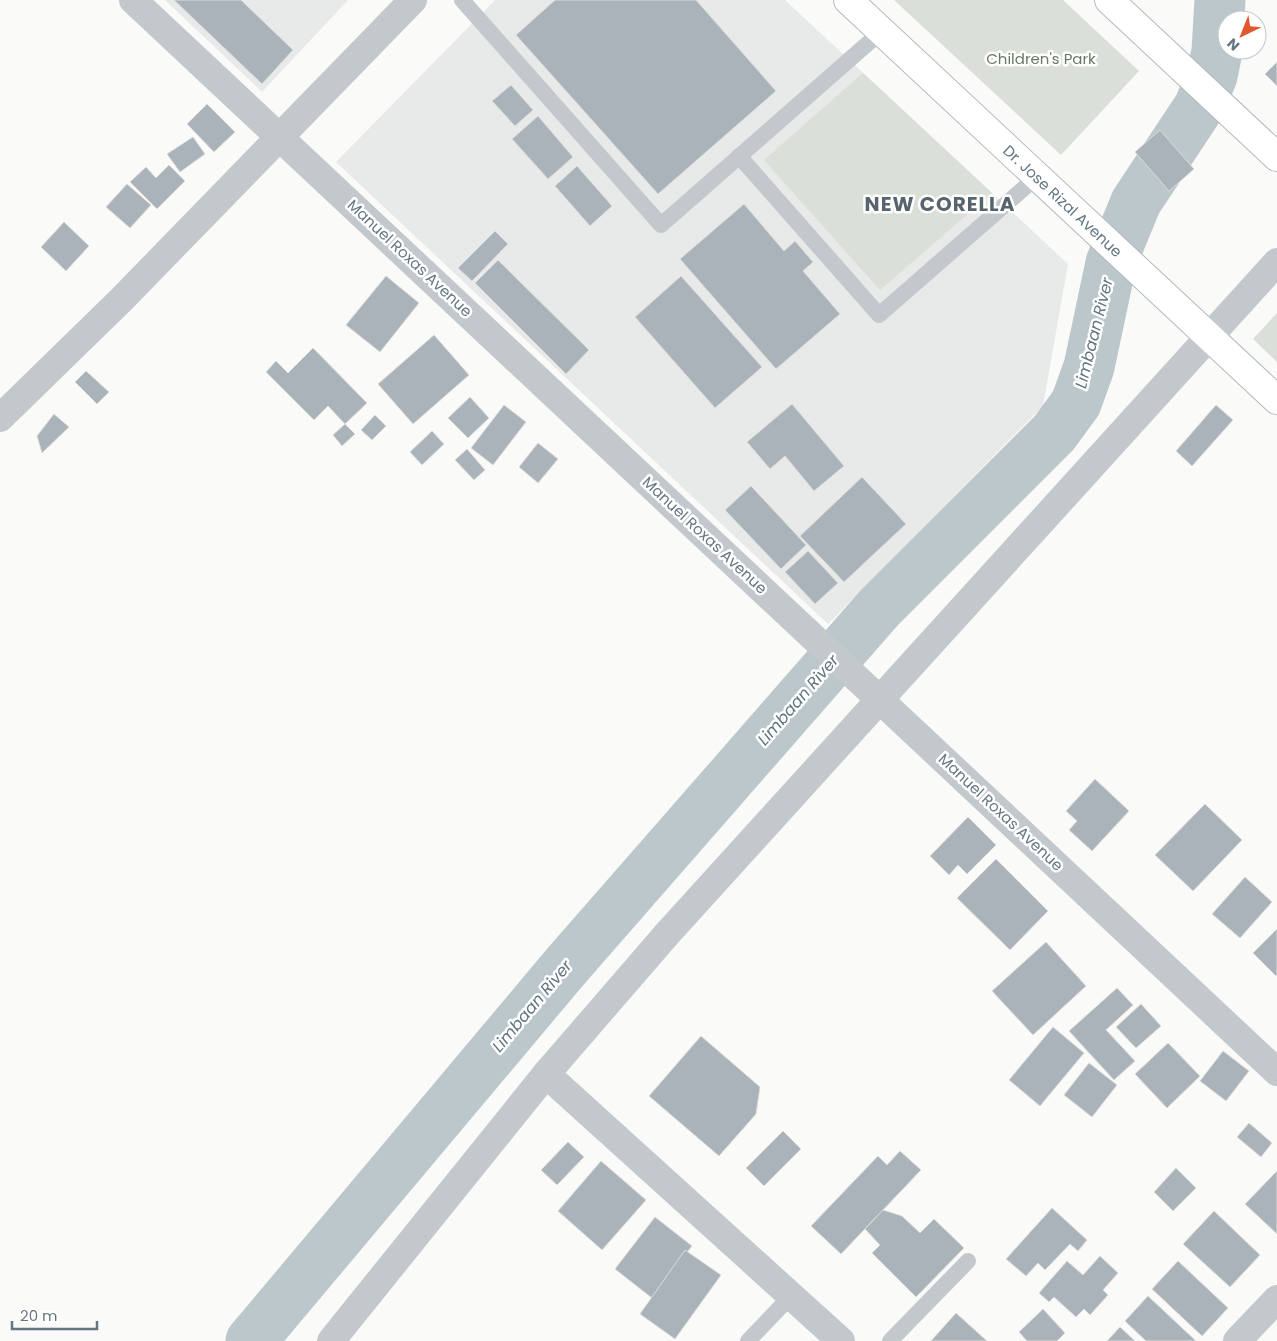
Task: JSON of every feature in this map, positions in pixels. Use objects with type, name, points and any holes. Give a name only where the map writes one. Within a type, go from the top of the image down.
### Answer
[{"type":"main road","name":"Dr. Jose Rizal Avenue","points":[[848,0],[1277,400]]},
{"type":"main road","points":[[1109,0],[1277,157]]},
{"type":"street","name":"Manuel Roxas Avenue","points":[[133,0],[1277,1072]]},
{"type":"street","points":[[0,418],[122,299],[413,0]]},
{"type":"street","points":[[331,1341],[546,1074],[686,912],[1277,262]]},
{"type":"street","points":[[546,1074],[841,1341]]},
{"type":"street","points":[[1237,1341],[1277,1299]]},
{"type":"lane","points":[[462,0],[661,224],[882,31]]},
{"type":"lane","points":[[740,156],[879,315],[1038,176]]},
{"type":"lane","points":[[890,1341],[968,1261]]},
{"type":"lane","points":[[748,1341],[791,1296]]},
{"type":"shaded area","points":[[165,0],[348,0],[262,92]]},
{"type":"shaded area","points":[[495,0],[785,0],[1068,264],[1043,406],[828,624],[336,162]]},
{"type":"green space","name":"Children's Park","points":[[894,0],[1063,0],[1139,71],[1061,155]]},
{"type":"green space","points":[[863,73],[992,193],[880,290],[764,160]]},
{"type":"green space","points":[[1277,313],[1277,362],[1253,339]]},
{"type":"building","points":[[174,0],[241,0],[293,50],[262,84]]},
{"type":"building","points":[[555,0],[696,0],[776,91],[658,194],[516,35]]},
{"type":"building","points":[[1277,62],[1277,86],[1265,74]]},
{"type":"building","points":[[511,85],[533,110],[515,126],[492,101]]},
{"type":"building","points":[[207,104],[235,132],[214,152],[187,124]]},
{"type":"building","points":[[538,116],[573,157],[548,179],[512,139]]},
{"type":"building","points":[[1160,130],[1194,169],[1169,191],[1135,152]]},
{"type":"building","points":[[193,137],[205,154],[180,172],[167,154]]},
{"type":"building","points":[[169,165],[185,181],[157,209],[130,182],[146,167],[156,178]]},
{"type":"building","points":[[577,166],[612,206],[590,226],[555,186]]},
{"type":"building","points":[[127,184],[151,205],[130,228],[106,207]]},
{"type":"building","points":[[744,204],[784,251],[795,241],[813,262],[803,271],[840,314],[776,369],[680,259]]},
{"type":"building","points":[[64,222],[89,246],[66,271],[41,247]]},
{"type":"building","points":[[495,231],[508,244],[472,281],[458,268]]},
{"type":"building","points":[[498,260],[589,350],[566,374],[475,283]]},
{"type":"building","points":[[386,276],[419,303],[380,352],[346,325]]},
{"type":"building","points":[[681,276],[762,367],[715,408],[635,317]]},
{"type":"building","points":[[434,335],[469,375],[413,424],[378,384]]},
{"type":"building","points":[[313,348],[367,403],[345,424],[328,406],[314,420],[266,372],[276,361],[288,373]]},
{"type":"building","points":[[86,371],[109,392],[97,404],[75,382]]},
{"type":"building","points":[[470,397],[489,418],[468,438],[448,418]]},
{"type":"building","points":[[792,404],[844,466],[814,491],[785,456],[770,469],[747,442]]},
{"type":"building","points":[[504,405],[526,422],[493,465],[471,448]]},
{"type":"building","points":[[1216,405],[1233,420],[1192,466],[1176,451]]},
{"type":"building","points":[[54,414],[69,427],[42,453],[37,436]]},
{"type":"building","points":[[375,415],[386,426],[372,440],[361,430]]},
{"type":"building","points":[[345,424],[355,434],[342,446],[333,435]]},
{"type":"building","points":[[432,431],[444,444],[422,465],[410,452]]},
{"type":"building","points":[[538,443],[558,459],[538,483],[519,467]]},
{"type":"building","points":[[467,449],[485,470],[474,480],[455,460]]},
{"type":"building","points":[[862,477],[906,524],[844,582],[800,536]]},
{"type":"building","points":[[751,486],[806,545],[781,569],[725,510]]},
{"type":"building","points":[[808,551],[838,583],[815,604],[785,572]]},
{"type":"building","points":[[1095,779],[1129,811],[1092,851],[1069,830],[1077,821],[1066,811]]},
{"type":"building","points":[[1205,804],[1242,840],[1193,891],[1155,855]]},
{"type":"building","points":[[968,817],[996,845],[967,874],[958,865],[949,875],[930,856]]},
{"type":"building","points":[[996,859],[1048,911],[1010,950],[957,898]]},
{"type":"building","points":[[1245,877],[1272,902],[1240,938],[1212,914]]},
{"type":"building","points":[[1277,929],[1277,975],[1276,976],[1253,953]]},
{"type":"building","points":[[1046,942],[1086,986],[1033,1035],[992,991]]},
{"type":"building","points":[[1117,988],[1133,1005],[1106,1030],[1135,1061],[1114,1080],[1069,1031]]},
{"type":"building","points":[[1141,1004],[1161,1026],[1136,1048],[1116,1027]]},
{"type":"building","points":[[1053,1027],[1084,1053],[1040,1106],[1009,1080]]},
{"type":"building","points":[[701,1036],[760,1087],[756,1114],[719,1156],[649,1096]]},
{"type":"building","points":[[1168,1043],[1200,1076],[1167,1108],[1135,1074]]},
{"type":"building","points":[[1223,1051],[1249,1071],[1226,1101],[1200,1081]]},
{"type":"building","points":[[1089,1063],[1117,1085],[1092,1117],[1064,1095]]},
{"type":"building","points":[[1249,1123],[1272,1143],[1261,1157],[1237,1137]]},
{"type":"building","points":[[783,1131],[801,1149],[764,1186],[746,1168]]},
{"type":"building","points":[[568,1142],[584,1157],[557,1185],[541,1170]]},
{"type":"building","points":[[900,1151],[921,1170],[841,1254],[811,1226],[878,1156],[887,1165]]},
{"type":"building","points":[[601,1161],[646,1200],[602,1250],[558,1211]]},
{"type":"building","points":[[1176,1168],[1196,1188],[1173,1211],[1154,1192]]},
{"type":"building","points":[[1277,1171],[1277,1234],[1245,1204]]},
{"type":"building","points":[[1052,1208],[1087,1240],[1078,1251],[1070,1244],[1045,1270],[1038,1263],[1026,1276],[1006,1259]]},
{"type":"building","points":[[883,1210],[902,1216],[920,1233],[934,1219],[964,1248],[916,1297],[872,1253],[880,1245],[865,1229]]},
{"type":"building","points":[[1214,1211],[1260,1255],[1230,1287],[1183,1244]]},
{"type":"building","points":[[655,1217],[692,1246],[652,1298],[615,1269]]},
{"type":"building","points":[[685,1250],[721,1275],[675,1339],[640,1314]]},
{"type":"building","points":[[1100,1256],[1118,1273],[1103,1290],[1108,1295],[1090,1315],[1084,1309],[1076,1317],[1054,1297],[1049,1302],[1039,1293],[1067,1261],[1083,1275]]},
{"type":"building","points":[[1178,1261],[1228,1308],[1202,1336],[1152,1289]]},
{"type":"building","points":[[1148,1296],[1196,1341],[1146,1341],[1125,1321]]},
{"type":"building","points":[[1043,1309],[1065,1333],[1057,1341],[1027,1341],[1019,1332]]},
{"type":"building","points":[[956,1313],[987,1341],[931,1341]]},
{"type":"building","points":[[1120,1327],[1135,1341],[1107,1341]]},
{"type":"waterway","name":"Limbaan River","points":[[251,1341],[566,966],[879,608],[1054,433],[1076,403],[1089,367],[1111,263],[1136,202],[1199,107],[1212,76],[1217,51],[1220,0]]},
{"type":"district","name":"NEW CORELLA","points":[[940,204]]}]
